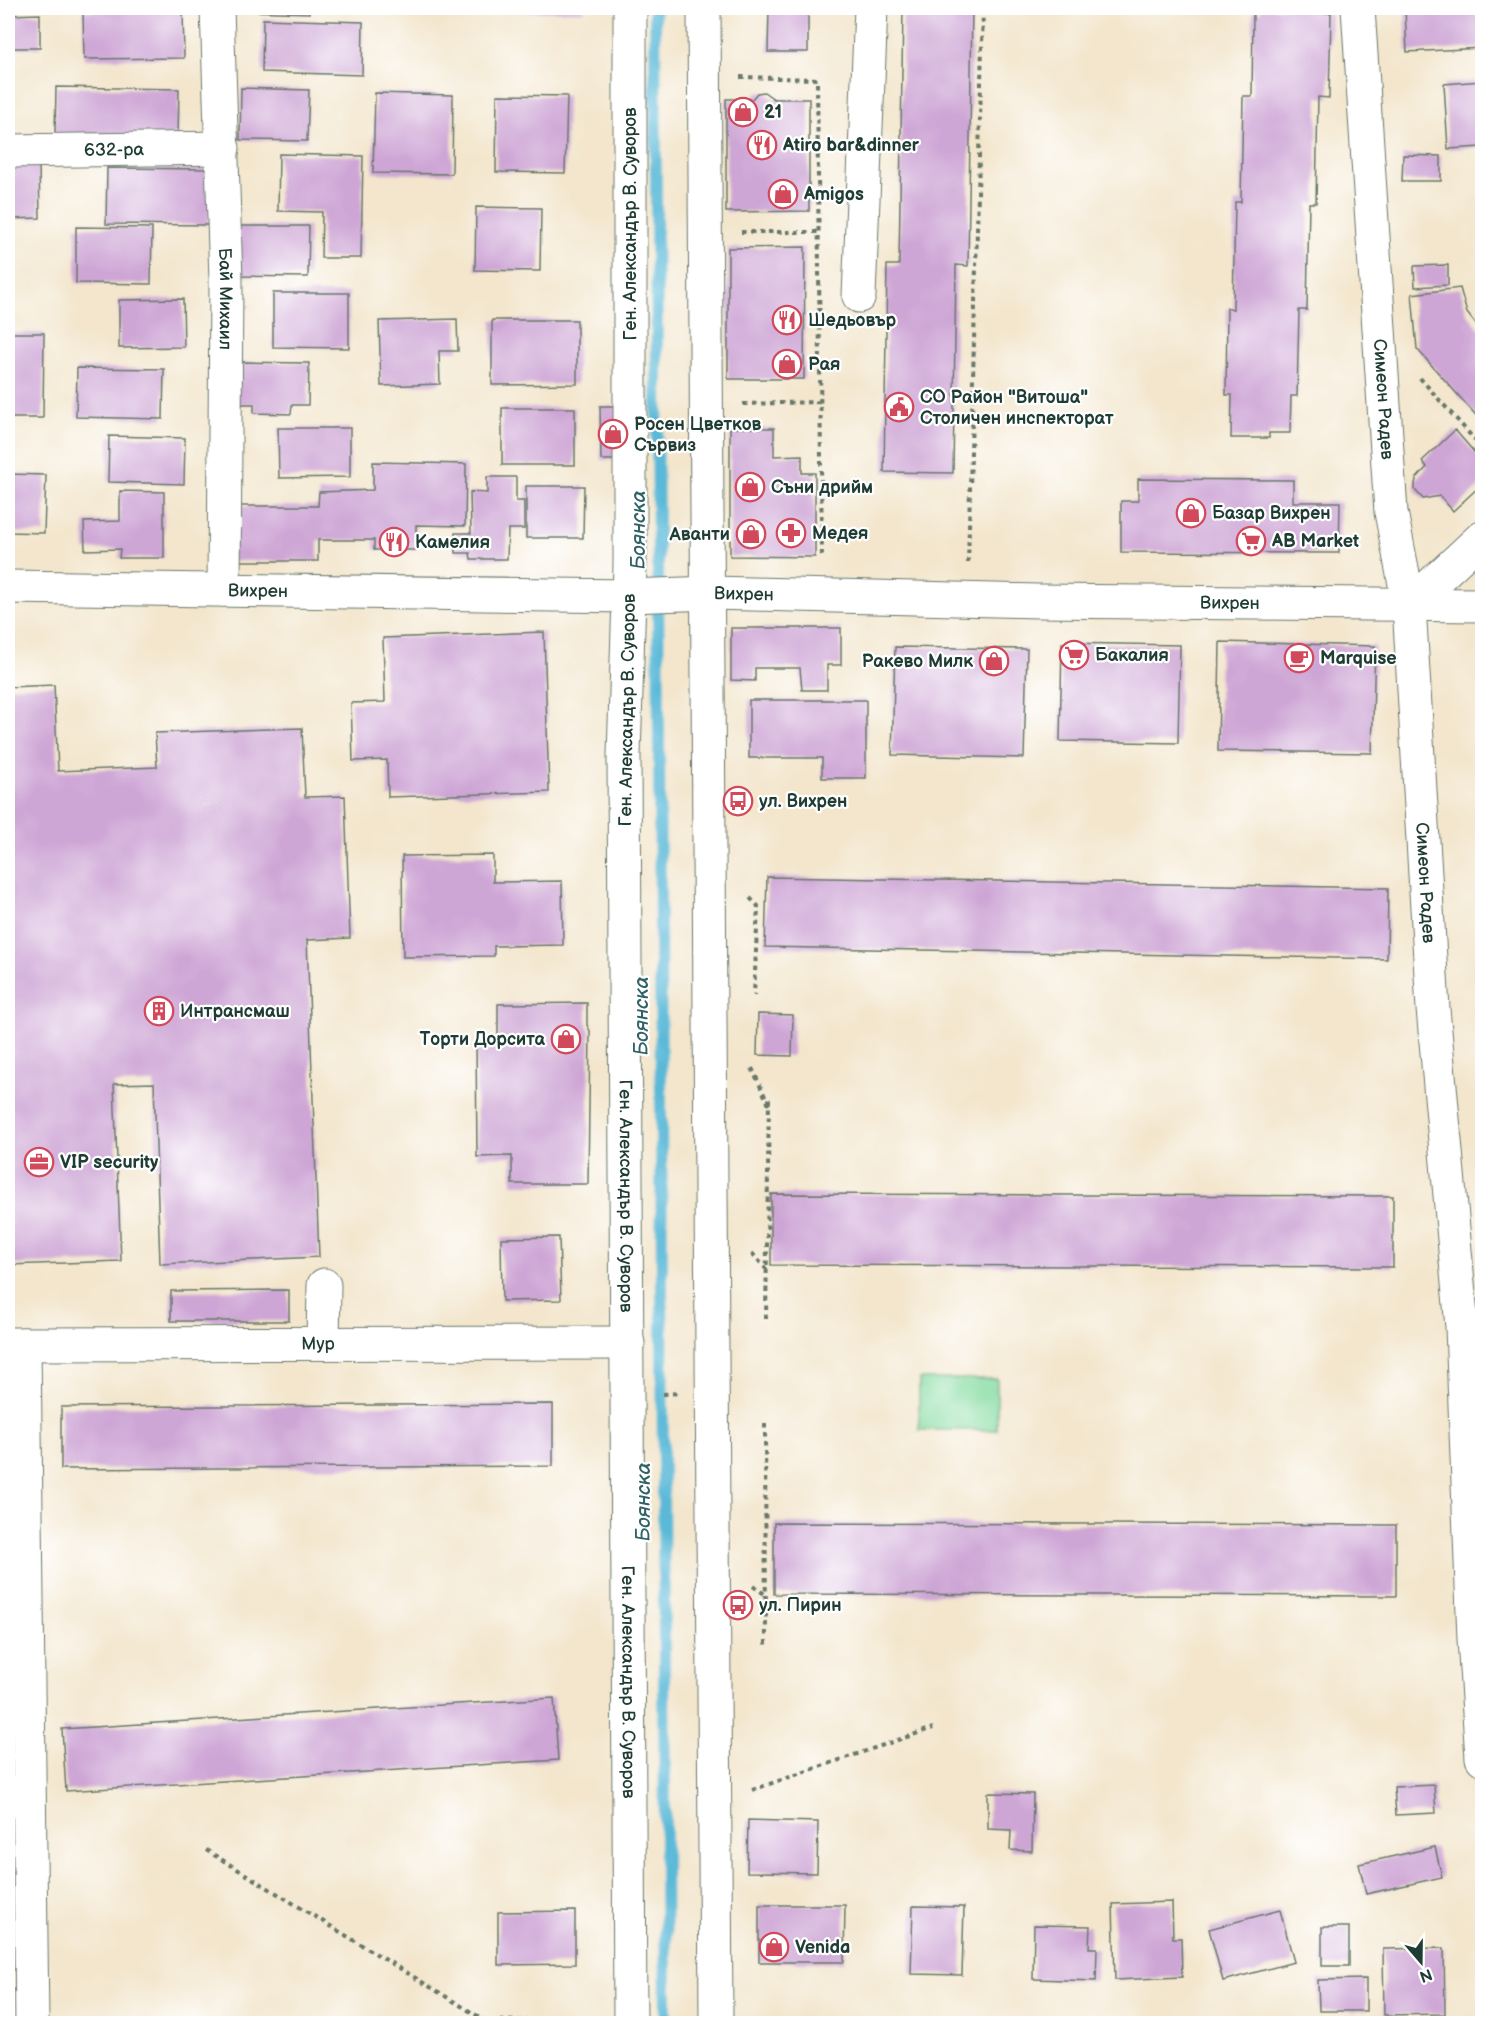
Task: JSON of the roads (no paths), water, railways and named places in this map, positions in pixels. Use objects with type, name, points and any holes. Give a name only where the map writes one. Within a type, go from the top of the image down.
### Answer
[{"type":"street","name":"Бай Михаил","points":[[217,8],[226,280],[224,590]]},
{"type":"street","name":"Ген. Александър В. Суворов","points":[[630,8],[629,596],[624,754],[630,2022]]},
{"type":"street","points":[[704,8],[711,593],[717,2024]]},
{"type":"street","points":[[859,296],[871,8]]},
{"type":"street","name":"Симеон Радев","points":[[1358,8],[1391,512],[1409,605],[1433,1009],[1462,1327],[1474,1639],[1482,1758]]},
{"type":"street","name":"632-ра","points":[[8,151],[223,148]]},
{"type":"street","points":[[1409,605],[1482,537]]},
{"type":"street","name":"Вихрен","points":[[8,587],[629,596],[711,593],[968,600],[1482,605]]},
{"type":"street","points":[[323,1343],[324,1285]]},
{"type":"street","name":"Мур","points":[[16,1344],[628,1343]]},
{"type":"street","points":[[16,1344],[32,2024]]},
{"type":"waterway","name":"Боянска","points":[[655,8],[666,2024]]},
{"type":"place","name":"21","points":[[743,112]]},
{"type":"place","name":"Atiro bar&dinner","points":[[762,145]]},
{"type":"place","name":"Amigos","points":[[783,194]]},
{"type":"place","name":"Шедьовър","points":[[787,320]]},
{"type":"place","name":"Рая","points":[[787,364]]},
{"type":"place","name":"СО Район \"Витоша\" Столичен инспекторат","points":[[899,407]]},
{"type":"place","name":"Росен Цветков Сървиз","points":[[613,434]]},
{"type":"place","name":"Съни дрийм","points":[[750,487]]},
{"type":"place","name":"Базар Вихрен","points":[[1191,513]]},
{"type":"place","name":"Медея","points":[[791,533]]},
{"type":"place","name":"Аванти","points":[[751,534]]},
{"type":"place","name":"AB Market","points":[[1251,541]]},
{"type":"place","name":"Камелия","points":[[394,542]]},
{"type":"place","name":"Бакалия","points":[[1074,655]]},
{"type":"place","name":"Marquise","points":[[1299,658]]},
{"type":"place","name":"Ракево Милк","points":[[994,661]]},
{"type":"place","name":"ул. Вихрен","points":[[738,801]]},
{"type":"place","name":"Интрансмаш","points":[[159,1011]]},
{"type":"place","name":"Торти Дорсита","points":[[566,1039]]},
{"type":"place","name":"VIP security","points":[[39,1162]]},
{"type":"place","name":"ул. Пирин","points":[[738,1605]]},
{"type":"place","name":"Venida","points":[[774,1947]]}]
